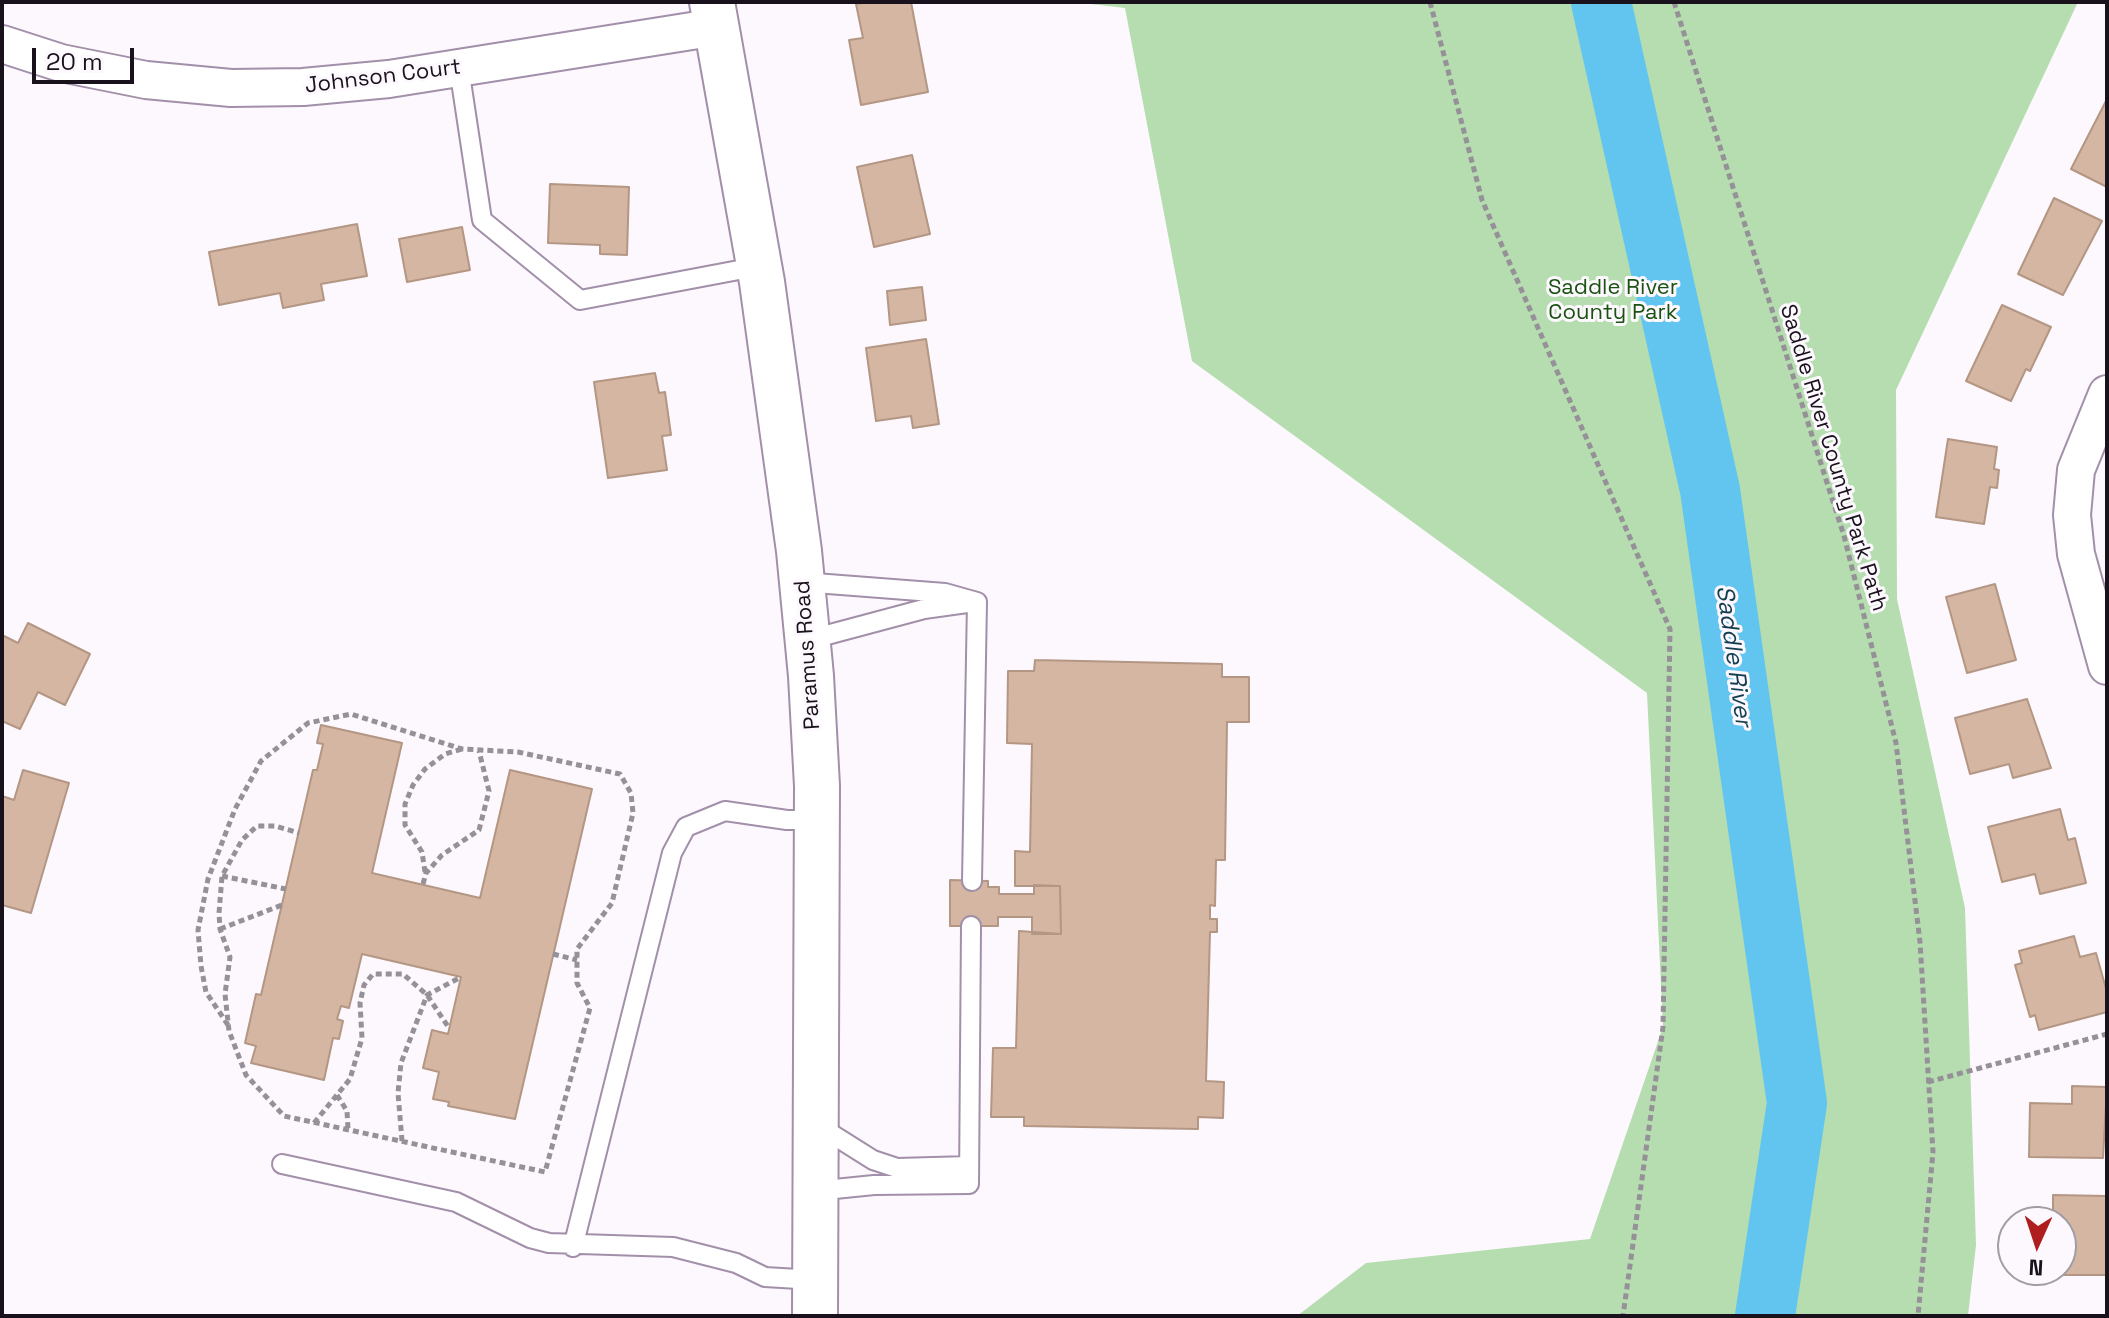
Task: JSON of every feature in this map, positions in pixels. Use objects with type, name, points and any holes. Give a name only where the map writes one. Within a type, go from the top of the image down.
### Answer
[{"type":"main road","name":"Paramus Road","points":[[714,15],[760,266],[808,640],[816,820],[815,1298]]},
{"type":"street","name":"Johnson Court","points":[[2,44],[61,63],[146,80],[231,88],[303,87],[459,68],[714,15]]},
{"type":"street","points":[[2107,394],[2076,470],[2072,515],[2079,567],[2107,666]]},
{"type":"lane","points":[[459,68],[482,220],[580,300],[760,266]]},
{"type":"lane","points":[[802,582],[933,592],[977,602]]},
{"type":"lane","points":[[808,640],[924,609],[977,602]]},
{"type":"lane","points":[[972,881],[977,602]]},
{"type":"lane","points":[[573,1247],[672,853],[686,827],[725,811],[787,820],[816,820]]},
{"type":"lane","points":[[969,1175],[971,926]]},
{"type":"lane","points":[[816,1125],[873,1160],[897,1168],[969,1175]]},
{"type":"lane","points":[[282,1164],[456,1202],[530,1238],[573,1247],[627,1244],[673,1247],[736,1263],[815,1298]]},
{"type":"lane","points":[[815,1191],[969,1175]]},
{"type":"path","points":[[1430,2],[1482,200],[1670,629],[1663,1027],[1623,1316]]},
{"type":"path","name":"Saddle River County Park Path","points":[[1674,2],[1844,536],[1896,743],[1920,942],[1933,1152],[1918,1316]]},
{"type":"path","points":[[351,714],[462,749],[479,751],[518,752],[605,768],[620,774],[626,782],[633,813],[612,903],[588,930],[577,949],[577,983],[590,1008],[545,1172],[284,1116],[246,1075],[228,1025],[206,992],[198,930],[208,879],[235,809],[261,761],[308,723],[351,714]]},
{"type":"path","points":[[423,884],[426,873],[422,852],[405,825],[405,804],[413,785],[425,769],[445,754],[462,749]]},
{"type":"path","points":[[426,873],[442,855],[479,830],[489,791],[479,751]]},
{"type":"path","points":[[228,1025],[225,994],[230,957],[220,929],[222,876],[242,840],[257,826],[275,826],[299,833]]},
{"type":"path","points":[[222,876],[286,889]]},
{"type":"path","points":[[220,929],[282,905]]},
{"type":"path","points":[[553,954],[577,960]]},
{"type":"path","points":[[314,1123],[350,1079],[362,1038],[360,1003],[364,985],[373,974],[403,974],[427,995],[449,1028]]},
{"type":"path","points":[[402,1141],[398,1093],[401,1063],[427,995],[461,977]]},
{"type":"path","points":[[1928,1082],[2107,1034]]},
{"type":"path","points":[[337,1095],[347,1111],[348,1129]]},
{"type":"green space","name":"Saddle River County Park","points":[[1074,2],[2078,2],[1896,390],[1897,599],[1965,908],[1976,1245],[1968,1316],[1297,1316],[1366,1263],[1590,1239],[1663,1027],[1647,693],[1192,361],[1125,8]]},
{"type":"building","points":[[911,2],[928,92],[861,105],[849,40],[863,38],[856,4]]},
{"type":"building","points":[[2107,99],[2107,187],[2071,169]]},
{"type":"building","points":[[912,155],[930,234],[874,247],[857,167]]},
{"type":"building","points":[[550,184],[629,187],[627,255],[600,254],[600,245],[548,243]]},
{"type":"building","points":[[2054,198],[2102,221],[2063,295],[2018,274]]},
{"type":"building","points":[[357,224],[367,276],[321,284],[324,300],[283,308],[280,293],[219,305],[209,252]]},
{"type":"building","points":[[462,227],[470,270],[407,282],[399,239]]},
{"type":"building","points":[[922,287],[926,320],[890,325],[887,291]]},
{"type":"building","points":[[2002,305],[2051,327],[2030,371],[2026,369],[2011,401],[1966,381]]},
{"type":"building","points":[[926,339],[939,424],[913,428],[911,416],[876,421],[866,348]]},
{"type":"building","points":[[655,373],[659,393],[665,392],[671,435],[662,436],[667,470],[608,478],[594,382]]},
{"type":"building","points":[[1948,439],[1997,447],[1994,469],[1999,470],[1997,488],[1990,487],[1984,524],[1936,517]]},
{"type":"building","points":[[1995,584],[2016,660],[1967,673],[1946,597]]},
{"type":"building","points":[[28,623],[90,654],[65,705],[38,692],[20,729],[2,721],[2,635],[18,643]]},
{"type":"building","points":[[1035,660],[1222,664],[1222,677],[1249,677],[1249,722],[1227,722],[1225,860],[1216,860],[1215,906],[1210,905],[1210,919],[1217,919],[1217,932],[1210,932],[1206,1081],[1224,1082],[1223,1118],[1198,1117],[1198,1129],[1024,1126],[1024,1117],[991,1117],[993,1048],[1016,1048],[1019,931],[1061,934],[1060,886],[1015,886],[1015,851],[1030,852],[1032,744],[1007,743],[1008,671],[1034,671]]},
{"type":"building","points":[[2027,699],[2051,768],[2013,778],[2009,764],[1970,774],[1955,718]]},
{"type":"building","points":[[321,725],[402,743],[372,873],[480,898],[510,770],[592,789],[515,1119],[448,1106],[449,1102],[433,1099],[439,1072],[423,1068],[432,1030],[448,1034],[461,977],[362,954],[349,1008],[341,1006],[337,1019],[343,1021],[339,1039],[333,1038],[324,1080],[251,1063],[256,1046],[245,1043],[256,994],[261,995],[313,770],[317,770],[323,744],[317,743]]},
{"type":"building","points":[[23,770],[69,783],[31,913],[2,905],[2,796],[14,800]]},
{"type":"building","points":[[2060,809],[2068,840],[2075,838],[2086,883],[2040,894],[2035,874],[2002,882],[1988,827]]},
{"type":"building","points":[[950,880],[988,881],[988,887],[999,887],[999,894],[1034,894],[1034,885],[1060,886],[1061,934],[1032,934],[1032,917],[998,917],[998,926],[950,926]]},
{"type":"building","points":[[2074,936],[2080,957],[2096,953],[2107,992],[2107,1012],[2039,1030],[2035,1015],[2030,1017],[2015,965],[2022,963],[2019,951]]},
{"type":"building","points":[[2072,1086],[2107,1087],[2103,1158],[2029,1157],[2030,1103],[2072,1104]]},
{"type":"building","points":[[2053,1195],[2107,1196],[2107,1275],[2077,1275],[2077,1206],[2053,1206]]},
{"type":"waterway","name":"Saddle River","points":[[1601,2],[1710,490],[1797,1103],[1765,1316]]}]
